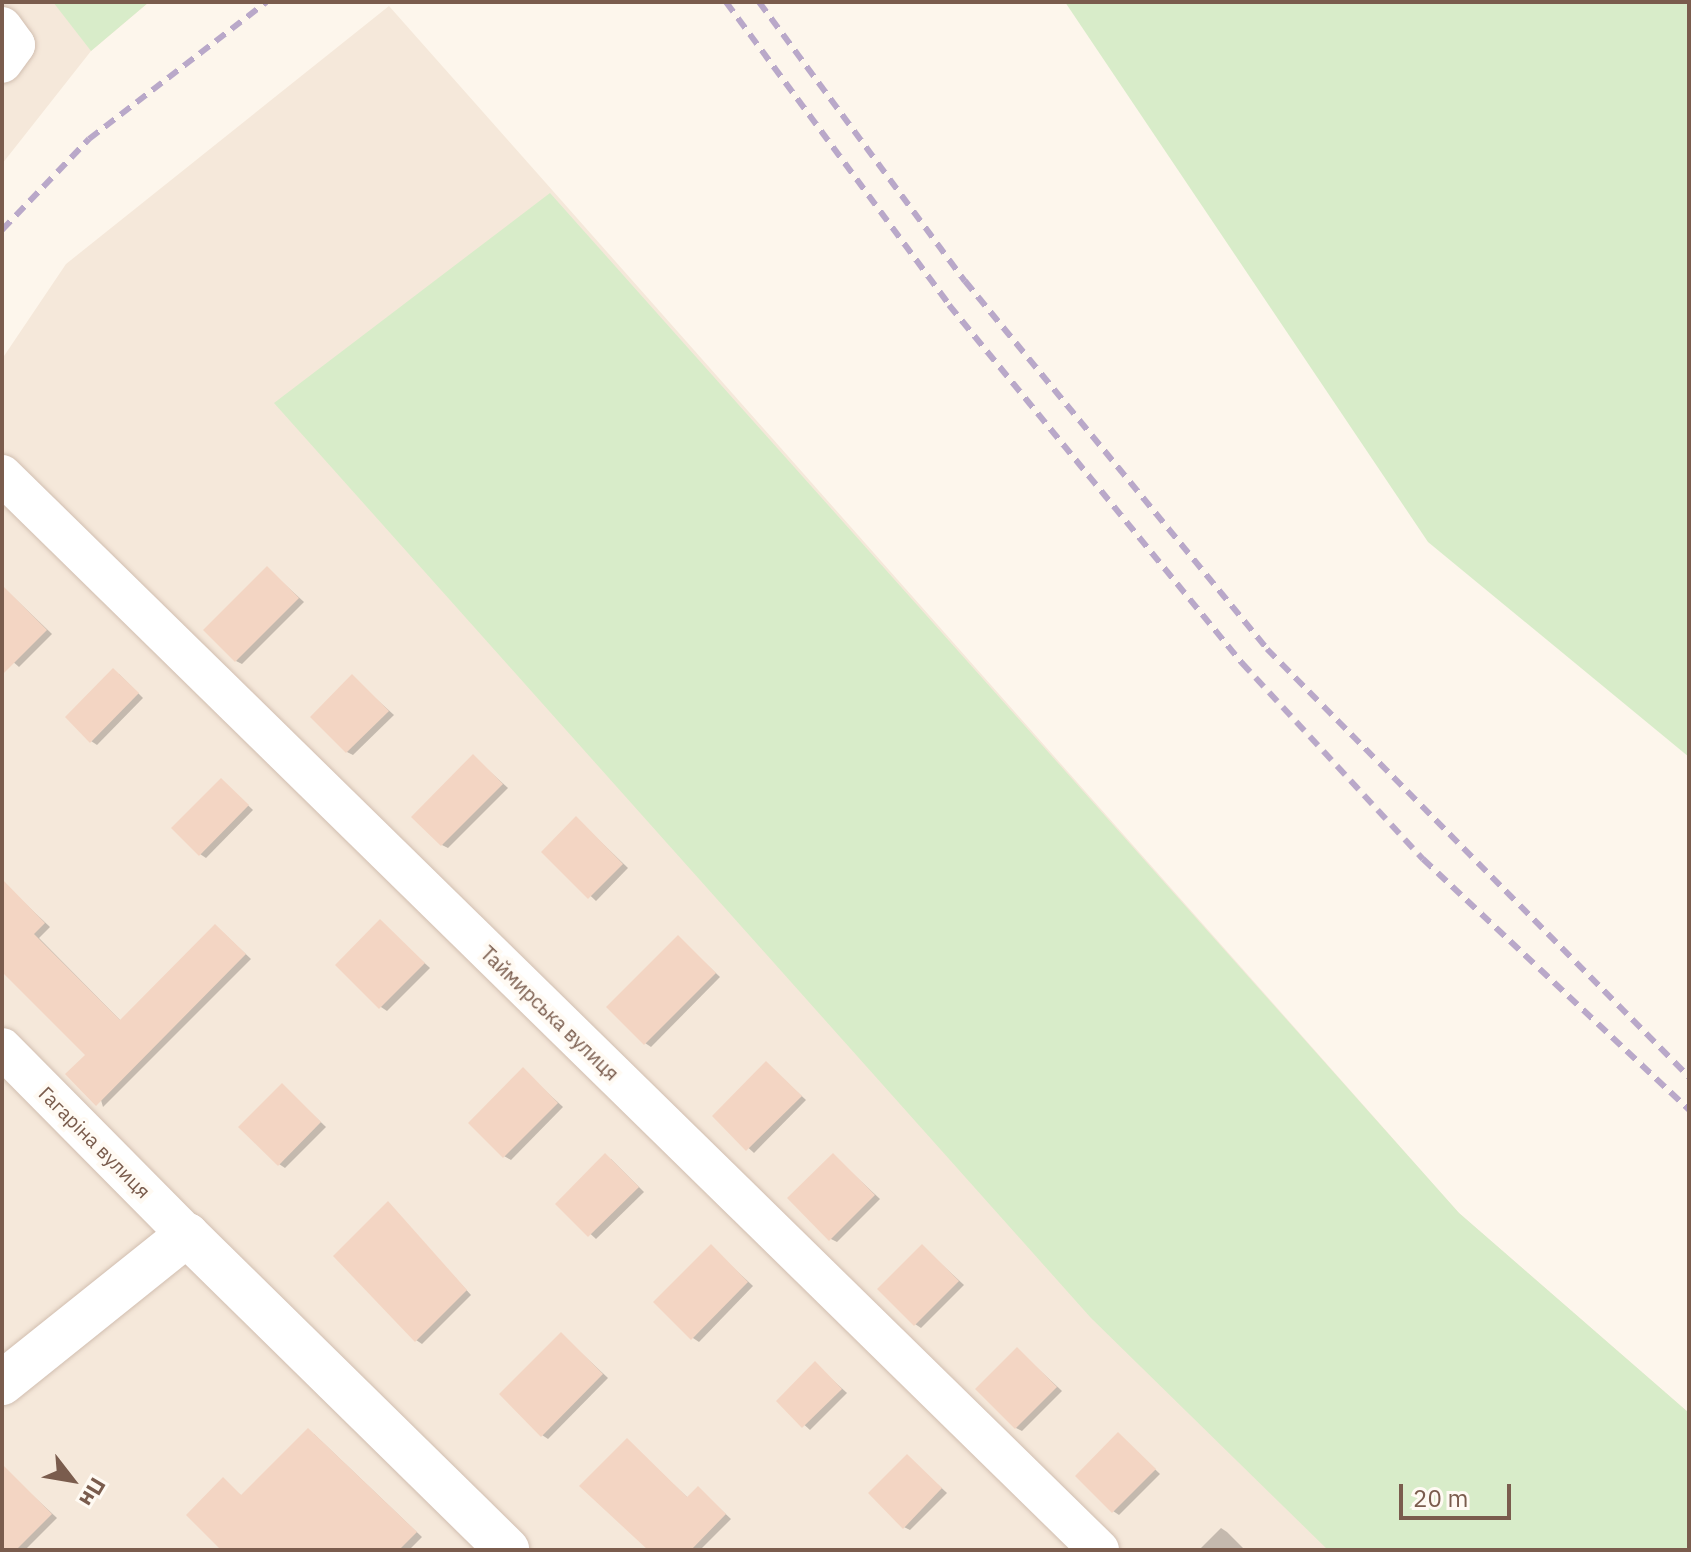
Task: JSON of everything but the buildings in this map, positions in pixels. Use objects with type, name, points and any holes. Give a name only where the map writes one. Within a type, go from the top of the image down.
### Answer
[{"type":"main road","points":[[2,1383],[187,1235],[507,1550]]},
{"type":"street","points":[[2,27],[15,45],[2,63]]},
{"type":"street","name":"Таймирська вулиця","points":[[2,475],[1099,1550]]},
{"type":"street","name":"Гагаріна вулиця","points":[[2,1048],[187,1235]]},
{"type":"shaded area","points":[[2,2],[149,2],[91,51],[2,164]]},
{"type":"shaded area","points":[[389,6],[1459,1213],[1689,1413],[1689,1550],[2,1550],[2,359],[66,264]]},
{"type":"green space","points":[[53,2],[149,2],[91,51]]},
{"type":"green space","points":[[1065,2],[1689,2],[1689,757],[1428,542]]},
{"type":"green space","points":[[550,193],[1459,1213],[1689,1413],[1689,1550],[1328,1550],[1091,1318],[274,403]]},
{"type":"railway","points":[[2,230],[89,139],[266,2]]},
{"type":"railway","points":[[726,2],[949,305],[1242,663],[1423,859],[1689,1110]]},
{"type":"railway","points":[[759,2],[965,281],[1267,649],[1689,1077]]}]
